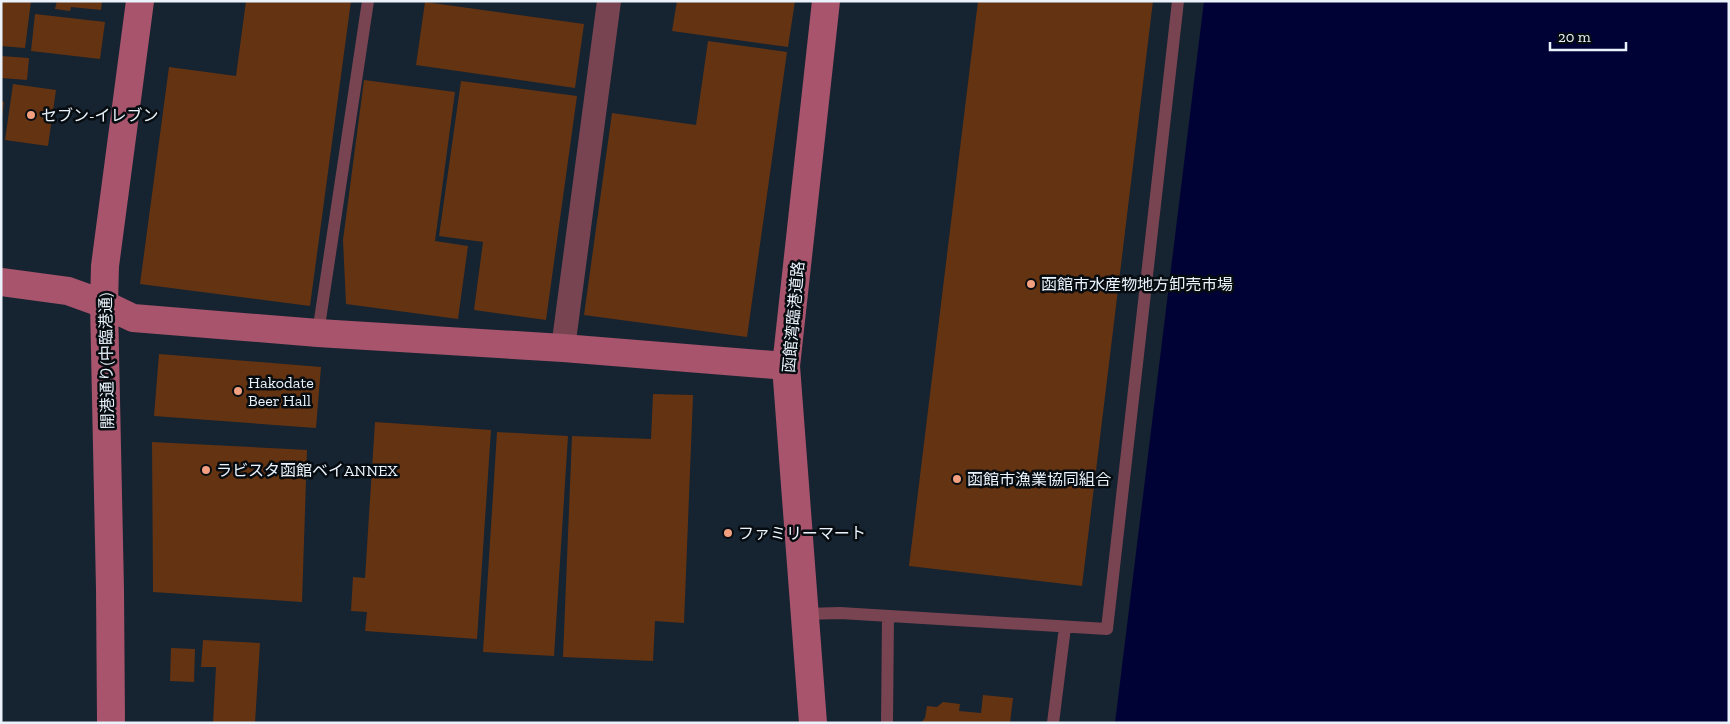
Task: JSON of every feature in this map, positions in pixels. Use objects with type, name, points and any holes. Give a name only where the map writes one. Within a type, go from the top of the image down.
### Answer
[{"type":"street","name":"開港通り(中臨港通)","points":[[111,723],[105,266],[140,1]]},
{"type":"street","points":[[563,348],[609,1]]},
{"type":"street","name":"函館湾臨港道路","points":[[813,723],[786,366],[826,1]]},
{"type":"street","points":[[1,282],[68,291],[104,304],[133,318],[318,333],[563,348],[786,366]]},
{"type":"lane","points":[[318,333],[368,1]]},
{"type":"lane","points":[[805,614],[840,613],[1107,629],[1178,1]]},
{"type":"lane","points":[[887,723],[888,616]]},
{"type":"lane","points":[[1053,723],[1065,627]]},
{"type":"shaded area","points":[[1204,1],[1729,1],[1729,723],[1115,723]]},
{"type":"building","points":[[1,1],[31,1],[25,48],[1,46]]},
{"type":"building","points":[[57,1],[102,1],[101,10],[71,7],[70,11],[55,9]]},
{"type":"building","points":[[246,1],[351,1],[310,306],[140,284],[169,67],[236,76]]},
{"type":"building","points":[[677,1],[795,1],[788,47],[672,31]]},
{"type":"building","name":"函館市水産物地方卸売市場","points":[[978,1],[1153,1],[1082,586],[909,566]]},
{"type":"building","points":[[425,2],[584,24],[575,88],[416,65]]},
{"type":"building","points":[[35,14],[105,22],[100,59],[31,51]]},
{"type":"building","points":[[708,41],[787,52],[747,337],[584,315],[612,113],[696,125]]},
{"type":"building","points":[[1,56],[29,58],[27,80],[1,78]]},
{"type":"building","points":[[364,80],[455,92],[435,241],[468,246],[458,319],[346,304],[343,240]]},
{"type":"building","points":[[461,81],[577,96],[546,320],[474,310],[483,242],[439,236]]},
{"type":"building","name":"セブン-イレブン","points":[[13,84],[56,90],[48,146],[5,140]]},
{"type":"building","points":[[1,101],[4,102],[2,117],[1,116]]},
{"type":"building","name":"Hakodate Beer Hall","points":[[159,354],[321,367],[316,428],[154,416]]},
{"type":"building","points":[[653,394],[693,395],[684,623],[655,621],[653,661],[563,657],[572,436],[651,439]]},
{"type":"building","points":[[375,422],[491,430],[477,639],[365,631],[367,612],[351,611],[353,577],[365,578]]},
{"type":"building","points":[[497,432],[568,436],[554,656],[483,652]]},
{"type":"building","points":[[152,442],[307,450],[302,602],[153,592]]},
{"type":"building","points":[[203,640],[260,643],[255,723],[213,723],[216,667],[201,667]]},
{"type":"building","points":[[171,648],[195,649],[194,682],[170,681]]},
{"type":"building","points":[[983,695],[1013,698],[1010,723],[921,723],[925,718],[927,706],[937,707],[943,702],[960,704],[959,711],[981,713]]},
{"type":"place","name":"セブン-イレブン","points":[[31,115]]},
{"type":"place","name":"函館市水産物地方卸売市場","points":[[1031,284]]},
{"type":"place","name":"Hakodate Beer Hall","points":[[238,391]]},
{"type":"place","name":"ラビスタ函館ベイANNEX","points":[[206,470]]},
{"type":"place","name":"函館市漁業協同組合","points":[[957,479]]},
{"type":"place","name":"ファミリーマート","points":[[728,533]]}]
